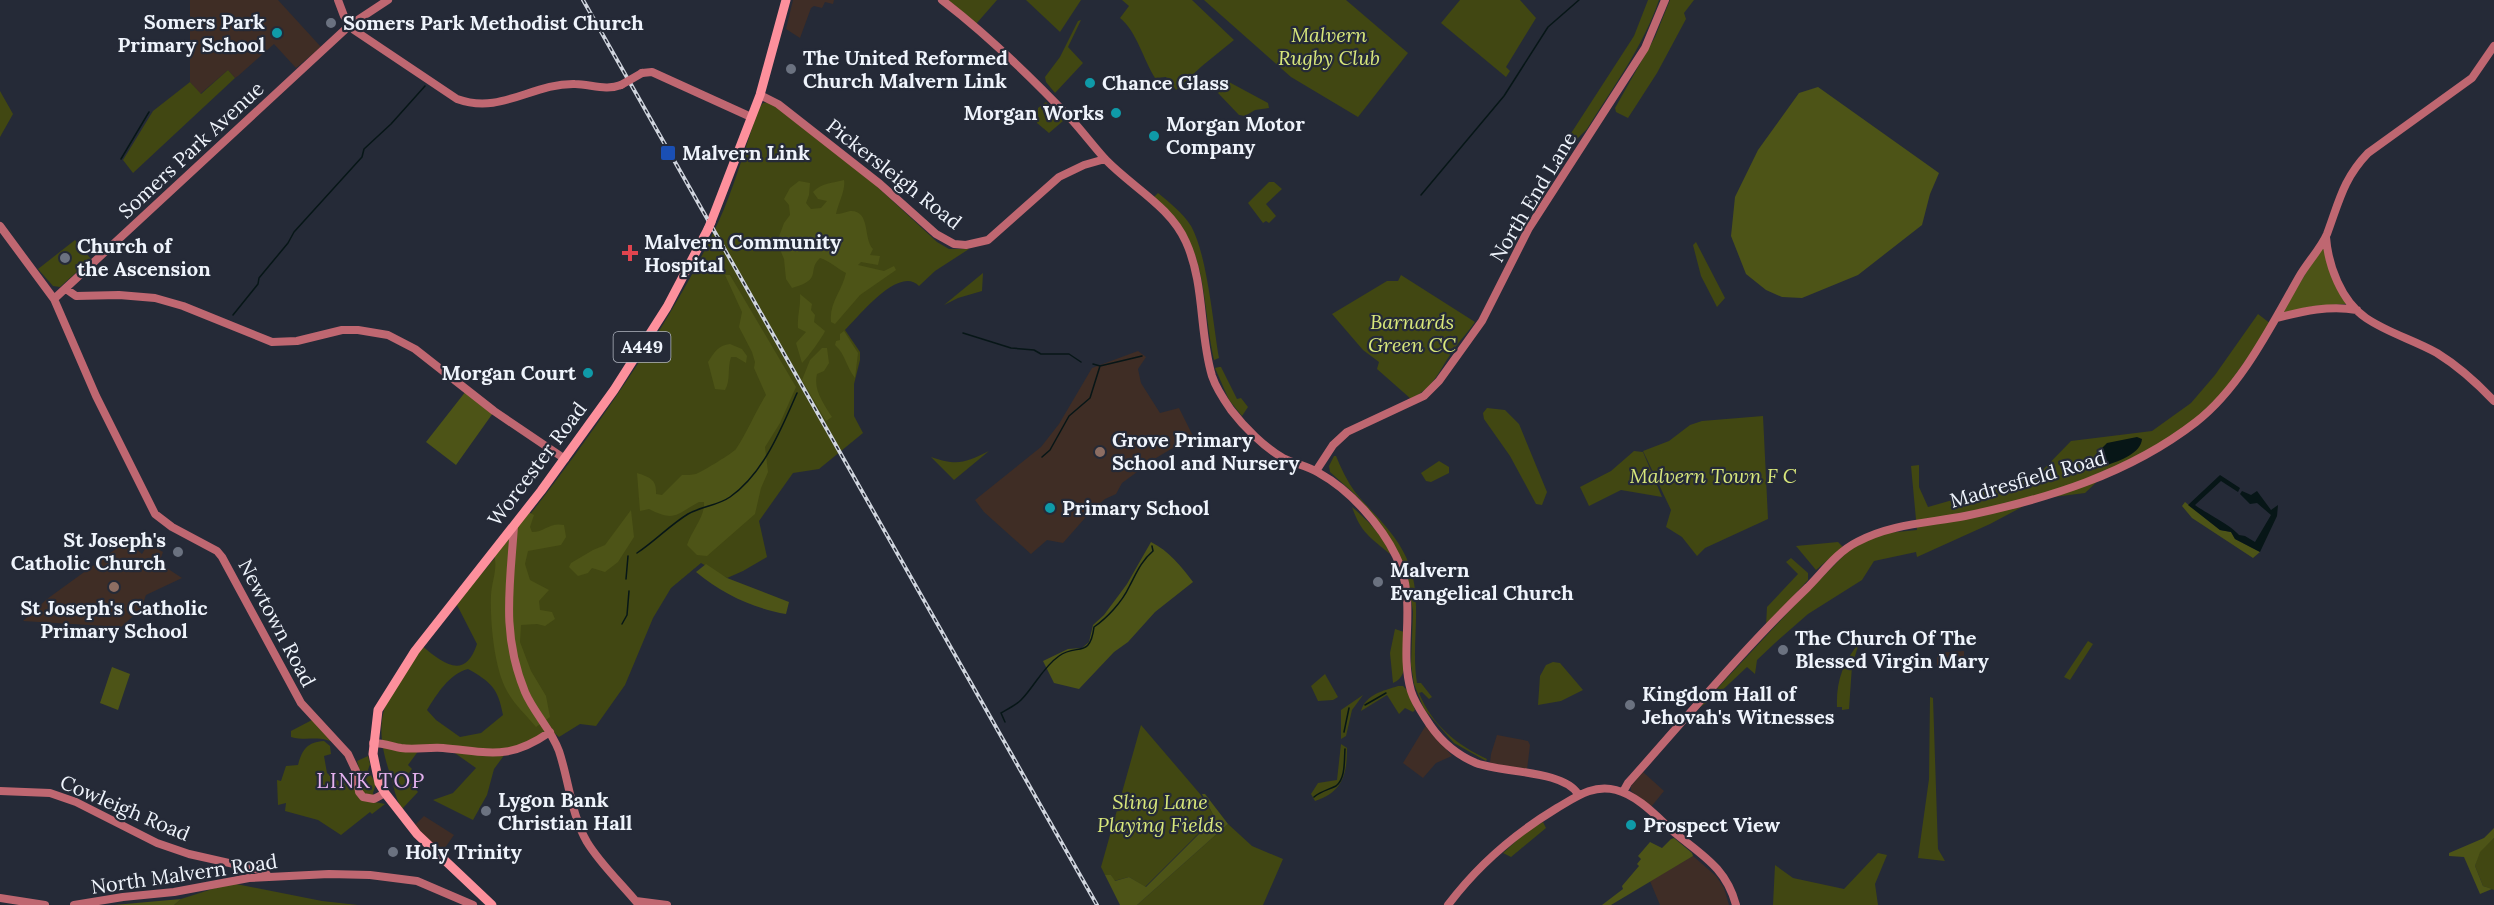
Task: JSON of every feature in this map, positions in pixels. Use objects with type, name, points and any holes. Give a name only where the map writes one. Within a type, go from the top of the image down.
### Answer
[{"type":"highway","name":"Worcester Road","points":[[492,905],[417,834],[385,793],[375,767],[373,743],[378,710],[394,682],[441,616],[565,459],[639,351],[682,280],[710,226],[760,94],[786,0]]},
{"type":"street","points":[[338,0],[350,25],[457,99],[470,103],[483,105],[498,103],[559,85],[574,84],[604,88],[621,86],[642,73],[652,72],[751,117]]},
{"type":"street","name":"Somers Park Avenue","points":[[54,299],[350,25],[388,0]]},
{"type":"street","points":[[942,0],[1025,70],[1105,159],[1172,219],[1186,240],[1195,268],[1213,377],[1232,411],[1270,449],[1284,458],[1316,471],[1338,487],[1361,509],[1396,555],[1404,575],[1409,600],[1407,644],[1412,692],[1431,727],[1457,753],[1475,763],[1552,779],[1573,786],[1578,794]]},
{"type":"street","name":"North End Lane","points":[[1316,471],[1333,445],[1347,432],[1424,396],[1439,381],[1482,321],[1529,228],[1645,48],[1665,0]]},
{"type":"street","name":"Madresfield Road","points":[[1623,792],[1628,783],[1712,687],[1832,561],[1854,543],[1899,526],[1984,512],[2092,481],[2123,469],[2169,442],[2211,409],[2257,351],[2300,275],[2326,237],[2337,202],[2355,166],[2374,148],[2472,78],[2494,46]]},
{"type":"street","name":"Pickersleigh Road","points":[[760,94],[778,104],[880,184],[936,234],[954,244],[966,245],[988,240],[1059,177],[1075,168],[1105,159]]},
{"type":"street","points":[[0,225],[54,299]]},
{"type":"street","points":[[2326,237],[2327,249],[2337,279],[2346,297],[2357,310],[2381,326],[2436,353],[2467,375],[2494,401]]},
{"type":"street","points":[[66,289],[76,296],[119,295],[155,298],[174,303],[272,342],[297,341],[342,330],[388,335],[415,349],[494,411],[565,459]]},
{"type":"street","name":"Newtown Road","points":[[54,299],[96,396],[155,514],[172,527],[217,551],[222,557],[301,703],[345,748],[356,771],[359,792],[363,797],[374,799],[385,793]]},
{"type":"street","points":[[2277,318],[2308,310],[2333,308],[2357,310]]},
{"type":"street","points":[[514,526],[508,637],[526,694],[558,749],[584,835],[609,871],[638,903],[667,905]]},
{"type":"street","points":[[373,743],[403,748],[513,752],[550,732]]},
{"type":"street","points":[[1448,905],[1474,872],[1520,831],[1578,794],[1606,789],[1623,792],[1637,800],[1718,869],[1728,881],[1736,905]]},
{"type":"street","name":"Cowleigh Road","points":[[0,792],[50,793],[76,802],[157,843],[189,854],[265,871],[268,877]]},
{"type":"street","name":"North Malvern Road","points":[[74,905],[174,892],[228,880],[329,874],[417,881],[473,905]]},
{"type":"street","points":[[0,898],[45,905]]},
{"type":"shaded area","points":[[190,0],[278,0],[321,47],[296,68],[274,44],[238,76],[235,78],[228,70],[200,94],[190,82]]},
{"type":"shaded area","points":[[793,0],[834,0],[833,4],[825,2],[822,8],[814,6],[811,8],[800,38],[786,29]]},
{"type":"shaded area","name":"Grove Primary School and Nursery","points":[[1138,351],[1146,357],[1138,369],[1141,383],[1160,413],[1179,408],[1193,436],[1156,458],[1122,483],[1116,494],[1105,499],[1092,510],[1063,543],[1047,540],[1031,554],[984,512],[975,500],[1041,447],[1059,424],[1092,368]]},
{"type":"shaded area","points":[[2137,437],[2142,439],[2138,448],[2129,456],[2118,461],[2107,465],[2101,462],[2096,454],[2107,443]]},
{"type":"shaded area","points":[[2220,475],[2240,488],[2238,492],[2221,481],[2195,505],[2239,535],[2255,542],[2271,515],[2257,503],[2250,504],[2240,494],[2242,491],[2251,495],[2257,491],[2271,510],[2278,505],[2277,516],[2260,552],[2235,539],[2231,532],[2220,530],[2188,505]]},
{"type":"shaded area","name":"St Joseph's Catholic Primary School","points":[[127,541],[142,554],[148,544],[163,552],[159,563],[182,578],[146,595],[141,609],[121,627],[23,621],[47,599]]},
{"type":"shaded area","points":[[1964,651],[1964,668],[1937,669],[1937,653]]},
{"type":"shaded area","points":[[1426,725],[1452,756],[1436,763],[1423,778],[1403,763]]},
{"type":"shaded area","points":[[1497,735],[1528,741],[1530,745],[1527,770],[1490,763]]},
{"type":"shaded area","points":[[1643,772],[1664,791],[1651,807],[1631,791],[1631,786]]},
{"type":"shaded area","points":[[424,816],[454,835],[442,852],[414,826]]},
{"type":"shaded area","points":[[1693,856],[1716,876],[1724,888],[1729,905],[1660,905],[1650,881]]},
{"type":"green space","points":[[946,0],[997,0],[976,24]]},
{"type":"green space","points":[[1026,0],[1081,0],[1060,32]]},
{"type":"green space","name":"Malvern Rugby Club","points":[[1122,0],[1192,0],[1234,40],[1176,90],[1166,77],[1155,78],[1131,31],[1120,18],[1129,6]]},
{"type":"green space","name":"Malvern Rugby Club","points":[[1204,0],[1346,0],[1408,53],[1358,117],[1291,77]]},
{"type":"green space","points":[[1460,0],[1520,0],[1536,18],[1506,67],[1510,71],[1506,77],[1441,23]]},
{"type":"green space","points":[[1648,0],[1659,0],[1636,50],[1587,129],[1577,139],[1568,138],[1634,36]]},
{"type":"green space","points":[[1670,0],[1694,0],[1684,13],[1686,19],[1657,73],[1628,118],[1616,112],[1615,108],[1655,37]]},
{"type":"green space","points":[[1081,20],[1068,47],[1083,63],[1055,93],[1046,82],[1045,77],[1060,57],[1078,21]]},
{"type":"green space","points":[[228,70],[235,78],[133,173],[123,160],[153,111],[190,82],[201,94]]},
{"type":"green space","points":[[1229,82],[1268,103],[1269,108],[1255,110],[1245,116],[1239,115],[1218,93]]},
{"type":"green space","points":[[1818,87],[1939,173],[1930,194],[1922,225],[1858,275],[1802,298],[1782,297],[1766,290],[1746,274],[1731,236],[1735,197],[1758,150],[1799,93]]},
{"type":"green space","points":[[0,91],[13,114],[0,137]]},
{"type":"green space","points":[[770,102],[870,180],[937,242],[949,249],[969,249],[935,271],[919,286],[911,281],[890,287],[869,304],[845,330],[860,352],[854,384],[854,416],[863,433],[819,469],[793,473],[759,521],[767,557],[727,578],[701,563],[671,588],[653,618],[625,685],[596,726],[580,724],[559,737],[552,731],[508,750],[494,769],[487,795],[473,820],[433,800],[453,793],[476,768],[452,751],[419,750],[408,765],[412,769],[406,777],[418,792],[402,809],[384,753],[382,735],[382,719],[392,692],[422,646],[445,663],[453,665],[466,662],[472,655],[477,644],[456,603],[519,529],[578,451],[660,329],[713,234],[733,185],[758,110],[763,103]],"holes":[[[468,669],[488,682],[496,692],[503,715],[481,733],[460,737],[436,720],[427,710],[444,685],[455,675]]]},
{"type":"green space","points":[[1046,102],[1063,121],[1049,133],[1037,123],[1038,108]]},
{"type":"green space","points":[[844,180],[836,214],[850,211],[861,215],[873,249],[870,255],[880,256],[878,265],[861,262],[858,265],[884,271],[894,266],[896,270],[860,295],[835,324],[831,322],[832,309],[846,273],[820,258],[811,278],[802,285],[792,288],[786,279],[784,259],[777,242],[784,223],[790,215],[789,205],[784,199],[790,188],[799,181],[810,183],[806,203],[811,209],[821,208],[827,201],[818,199],[813,192],[823,185]]},
{"type":"green space","points":[[1269,182],[1274,182],[1282,189],[1266,204],[1276,216],[1269,223],[1266,221],[1263,223],[1248,203]]},
{"type":"green space","points":[[1158,193],[1184,217],[1197,238],[1212,308],[1219,358],[1214,360],[1204,292],[1194,252],[1185,233],[1172,215],[1154,197]]},
{"type":"green space","points":[[75,240],[91,259],[60,287],[53,286],[38,269]]},
{"type":"green space","points":[[1696,242],[1725,298],[1717,307],[1701,276],[1693,245]]},
{"type":"green space","points":[[2324,243],[2347,304],[2314,306],[2282,313]]},
{"type":"green space","points":[[983,273],[982,291],[944,305]]},
{"type":"green space","points":[[725,275],[730,275],[796,387],[780,423],[765,447],[768,472],[761,488],[755,514],[707,556],[697,555],[687,545],[704,508],[704,502],[699,502],[670,516],[649,509],[640,511],[637,473],[651,479],[655,485],[656,494],[662,495],[682,475],[696,474],[718,462],[736,449],[766,395],[754,368],[752,352],[739,327],[742,312]]},
{"type":"green space","name":"Barnards Green CC","points":[[1401,275],[1475,322],[1432,383],[1411,399],[1377,369],[1379,362],[1363,350],[1332,314],[1387,281],[1398,281]]},
{"type":"green space","points":[[800,294],[812,304],[814,322],[825,331],[802,363],[796,343],[806,332],[798,328]]},
{"type":"green space","points":[[2258,314],[2271,324],[2229,384],[2201,416],[2166,441],[2105,474],[2085,493],[2037,499],[1990,524],[1917,557],[1916,552],[1874,561],[1862,580],[1808,614],[1757,660],[1755,674],[1747,667],[1715,697],[1699,708],[1855,544],[1887,533],[1917,530],[1911,466],[1919,465],[1919,487],[1928,507],[2037,476],[2071,441],[2152,431],[2191,403],[2215,375]]},
{"type":"green space","points":[[844,331],[858,353],[855,378],[842,353],[835,345]]},
{"type":"green space","points":[[730,344],[742,349],[747,356],[746,363],[736,357],[731,357],[725,390],[715,389],[708,362],[719,348]]},
{"type":"green space","points":[[822,348],[827,348],[829,363],[824,371],[817,374],[816,380],[820,397],[832,417],[826,421],[802,380],[810,360]]},
{"type":"green space","points":[[1221,367],[1237,399],[1241,398],[1248,407],[1242,416],[1229,400],[1215,368]]},
{"type":"green space","points":[[466,391],[493,413],[456,465],[426,442]]},
{"type":"green space","points":[[1487,408],[1505,410],[1519,424],[1547,492],[1542,505],[1536,504],[1510,456],[1484,419],[1483,413]]},
{"type":"green space","name":"Malvern Town F C","points":[[1763,416],[1768,519],[1705,548],[1697,556],[1682,537],[1666,527],[1671,510],[1643,451],[1669,441],[1690,425],[1702,421]]},
{"type":"green space","points":[[989,451],[954,480],[931,457],[948,462],[961,462]]},
{"type":"green space","points":[[1634,451],[1643,452],[1662,497],[1621,490],[1589,506],[1580,487],[1611,471]]},
{"type":"green space","points":[[1334,456],[1355,492],[1396,539],[1412,572],[1416,603],[1417,683],[1421,683],[1432,697],[1429,699],[1422,692],[1419,693],[1424,704],[1447,733],[1487,759],[1486,761],[1454,743],[1424,709],[1414,684],[1411,665],[1413,612],[1407,573],[1390,538],[1359,498],[1330,472],[1329,466]]},
{"type":"green space","points":[[1439,461],[1449,467],[1449,473],[1431,482],[1426,481],[1421,473]]},
{"type":"green space","points":[[2185,502],[2220,530],[2231,532],[2235,539],[2260,552],[2253,558],[2192,518],[2182,506]]},
{"type":"green space","points":[[1352,507],[1380,536],[1390,554],[1363,529]]},
{"type":"green space","points":[[631,510],[634,537],[618,562],[605,572],[592,568],[588,573],[578,576],[569,567],[571,563],[605,545]]},
{"type":"green space","points":[[528,512],[534,515],[530,527],[532,532],[559,524],[564,525],[566,537],[561,545],[528,551],[525,564],[530,580],[549,590],[539,601],[540,610],[552,612],[555,619],[545,626],[521,625],[520,642],[531,671],[546,696],[550,717],[536,727],[507,691],[496,657],[491,618],[494,554]]},
{"type":"green space","points":[[1151,542],[1169,554],[1193,582],[1155,612],[1128,642],[1114,652],[1079,689],[1054,683],[1043,661],[1068,649],[1082,648],[1089,642],[1093,625],[1104,615],[1127,584]]},
{"type":"green space","points":[[1838,542],[1843,547],[1816,570],[1796,546]]},
{"type":"green space","points":[[1791,558],[1808,573],[1808,580],[1766,626],[1767,607],[1798,574],[1786,562]]},
{"type":"green space","points":[[706,564],[727,578],[789,602],[786,614],[750,604],[717,587],[696,572]]},
{"type":"green space","points":[[1395,629],[1404,632],[1405,661],[1402,674],[1393,683],[1390,653]]},
{"type":"green space","points":[[2088,641],[2093,644],[2070,680],[2064,677]]},
{"type":"green space","points":[[1859,643],[1852,666],[1849,709],[1842,710],[1842,707],[1837,707],[1839,681],[1845,665]]},
{"type":"green space","points":[[1553,662],[1560,663],[1583,690],[1561,701],[1538,705],[1540,676],[1546,665]]},
{"type":"green space","points":[[112,667],[130,674],[118,710],[100,703]]},
{"type":"green space","points":[[1325,674],[1338,697],[1333,700],[1318,701],[1311,686]]},
{"type":"green space","points":[[1403,686],[1408,691],[1415,710],[1413,712],[1405,708],[1399,714],[1387,695],[1361,711],[1363,705],[1371,697]]},
{"type":"green space","points":[[1363,695],[1352,710],[1346,736],[1341,739],[1341,710]]},
{"type":"green space","points":[[1930,697],[1933,698],[1938,849],[1945,861],[1918,858],[1929,779]]},
{"type":"green space","points":[[312,720],[336,744],[324,739],[291,737],[291,731]]},
{"type":"green space","name":"Sling Lane Playing Fields","points":[[1141,725],[1200,794],[1215,817],[1145,887],[1129,877],[1114,881],[1111,875],[1105,875],[1101,867]]},
{"type":"green space","points":[[324,741],[330,746],[331,754],[324,756],[327,773],[341,783],[351,782],[352,775],[361,775],[357,761],[368,756],[370,764],[368,770],[376,784],[373,793],[375,802],[385,804],[372,814],[370,812],[341,835],[318,820],[285,811],[286,803],[278,805],[277,780],[281,781],[286,766],[298,765],[301,755],[309,745]]},
{"type":"green space","points":[[1341,744],[1347,748],[1342,781],[1332,793],[1315,801],[1311,794],[1318,783],[1337,780]]},
{"type":"green space","points":[[1202,794],[1205,794],[1228,824],[1137,905],[1120,905],[1105,875],[1111,875],[1115,881],[1129,877],[1146,887],[1215,818]]},
{"type":"green space","points":[[1543,822],[1546,828],[1511,857],[1503,853],[1527,831]]},
{"type":"green space","name":"Sling Lane Playing Fields","points":[[1228,824],[1252,846],[1283,859],[1263,905],[1137,905]]},
{"type":"green space","points":[[2494,828],[2494,838],[2480,852],[2475,866],[2483,886],[2492,889],[2480,894],[2464,857],[2449,856],[2449,853],[2484,838]]},
{"type":"green space","points":[[1674,838],[1693,856],[1611,905],[1602,905],[1623,889],[1622,886],[1639,866],[1637,864],[1641,859],[1638,856],[1650,842],[1662,848]]},
{"type":"green space","points":[[2494,838],[2494,890],[2483,886],[2475,866],[2479,852]]},
{"type":"green space","points":[[1878,853],[1887,855],[1875,884],[1878,905],[1773,905],[1775,865],[1793,878],[1844,889]]},
{"type":"green space","points":[[231,883],[322,901],[358,905],[174,905],[181,899]]},
{"type":"green space","points":[[181,899],[174,905],[114,905]]},
{"type":"waterway","points":[[1421,195],[1504,96],[1548,27],[1579,0]]},
{"type":"waterway","points":[[233,315],[294,232],[362,157],[364,149],[391,124],[425,86]]},
{"type":"waterway","points":[[121,159],[149,112]]},
{"type":"waterway","points":[[963,333],[1011,348],[1034,350],[1041,354],[1069,354],[1081,362]]},
{"type":"waterway","points":[[1093,364],[1100,366],[1142,356]]},
{"type":"waterway","points":[[1042,457],[1050,450],[1069,416],[1090,398],[1100,366]]},
{"type":"waterway","points":[[637,553],[688,514],[725,500],[742,487],[762,463],[797,393]]},
{"type":"waterway","points":[[1005,722],[1001,713],[1021,700],[1053,661],[1066,652],[1086,647],[1092,637],[1094,627],[1122,598],[1142,563],[1153,551],[1152,546]]},
{"type":"waterway","points":[[626,579],[628,556]]},
{"type":"waterway","points":[[622,624],[627,615],[629,591]]},
{"type":"waterway","points":[[1365,705],[1386,693]]},
{"type":"waterway","points":[[1344,732],[1349,708]]},
{"type":"waterway","points":[[1314,797],[1339,783],[1344,769],[1345,749]]},
{"type":"railway","points":[[583,0],[1097,905]]},
{"type":"place","name":"Somers Park Methodist Church","points":[[331,23]]},
{"type":"place","name":"Somers Park Primary School","points":[[277,33]]},
{"type":"place","name":"The United Reformed Church Malvern Link","points":[[791,69]]},
{"type":"place","name":"Chance Glass","points":[[1090,83]]},
{"type":"place","name":"Morgan Works","points":[[1116,113]]},
{"type":"place","name":"Morgan Motor Company","points":[[1154,136]]},
{"type":"place","name":"Malvern Link","points":[[668,153]]},
{"type":"place","name":"Malvern Community Hospital","points":[[630,253]]},
{"type":"place","name":"Church of the Ascension","points":[[65,258]]},
{"type":"place","name":"Morgan Court","points":[[588,373]]},
{"type":"place","name":"Grove Primary School and Nursery","points":[[1100,452]]},
{"type":"place","name":"Primary School","points":[[1050,508]]},
{"type":"place","name":"St Joseph's Catholic Church","points":[[178,552]]},
{"type":"place","name":"Malvern Evangelical Church","points":[[1378,582]]},
{"type":"place","name":"St Joseph's Catholic Primary School","points":[[114,587]]},
{"type":"place","name":"The Church Of The Blessed Virgin Mary","points":[[1783,650]]},
{"type":"place","name":"Kingdom Hall of Jehovah's Witnesses","points":[[1630,705]]},
{"type":"place","name":"Lygon Bank Christian Hall","points":[[486,811]]},
{"type":"place","name":"Prospect View","points":[[1631,825]]},
{"type":"place","name":"Holy Trinity","points":[[393,852]]},
{"type":"district","name":"LINK TOP","points":[[371,781]]}]
